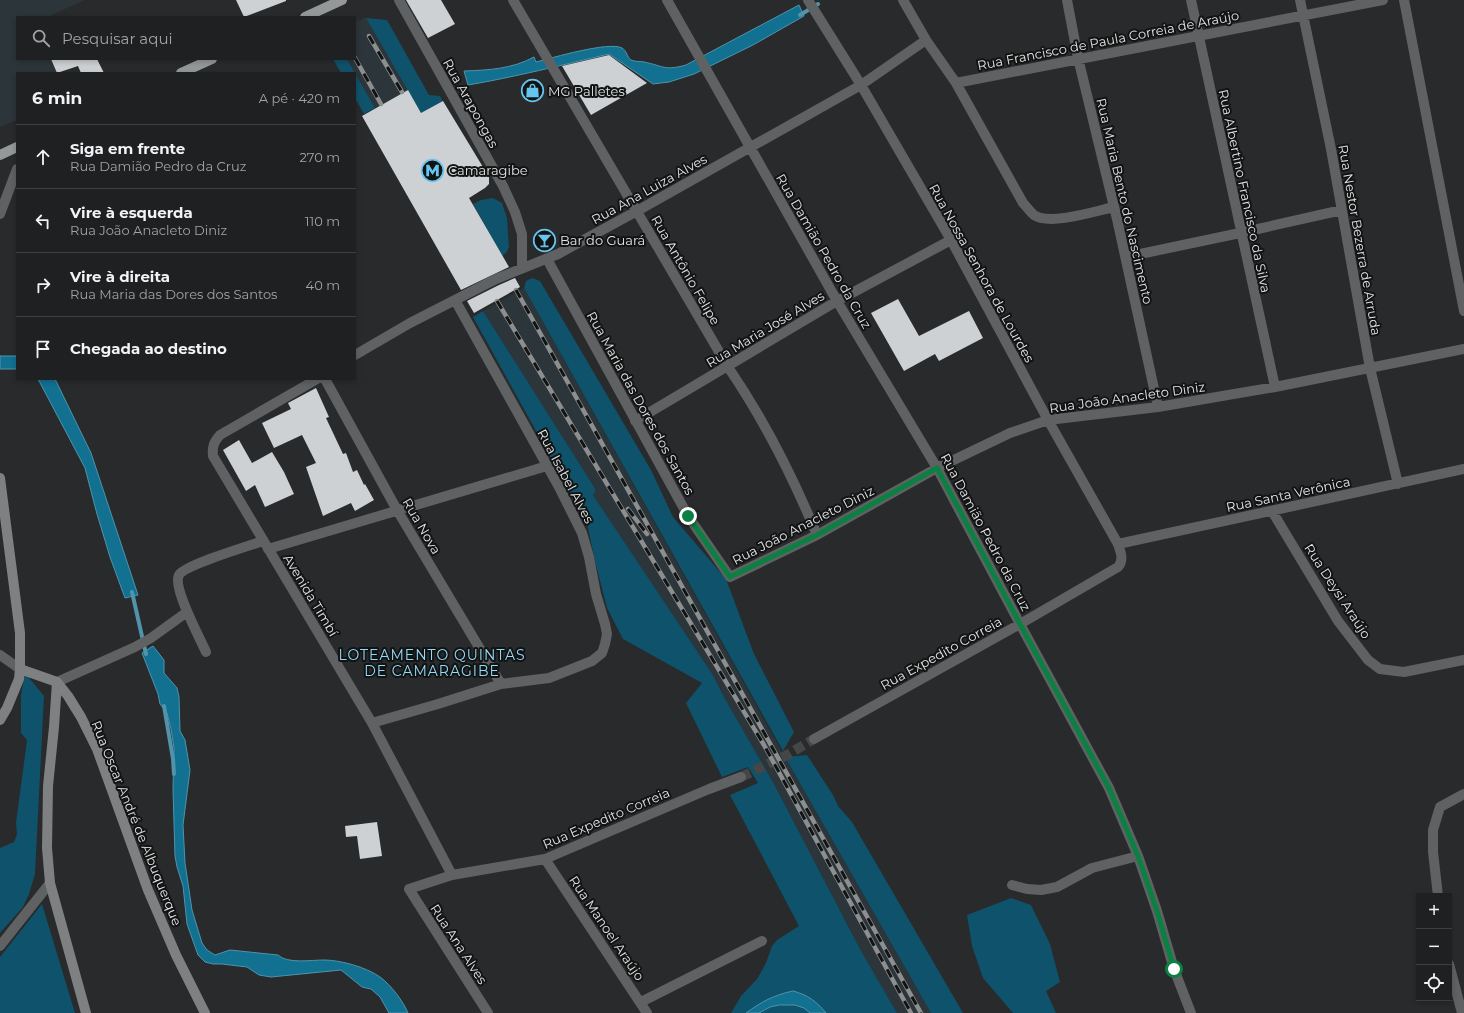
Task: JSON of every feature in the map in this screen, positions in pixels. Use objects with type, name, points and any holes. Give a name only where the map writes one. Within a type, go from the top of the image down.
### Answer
[{"type":"main road","points":[[307,16],[342,0]]},
{"type":"main road","points":[[183,72],[210,60]]},
{"type":"main road","points":[[0,155],[16,147]]},
{"type":"street","name":"Rua Arapongas","points":[[399,0],[503,186],[515,212],[522,234],[522,267]]},
{"type":"street","name":"Rua Antônio Felipe","points":[[513,0],[728,367],[776,445],[817,535]]},
{"type":"street","name":"Rua Damião Pedro da Cruz","points":[[667,0],[837,301],[937,468],[1109,788],[1138,856],[1157,911],[1174,969],[1191,1013]]},
{"type":"street","name":"Rua Nossa Senhora de Lourdes","points":[[808,0],[861,85],[951,240],[1048,420],[1118,544],[1122,557],[1122,563]]},
{"type":"street","points":[[903,0],[926,40],[956,83],[1024,203],[1034,216],[1048,219],[1065,218],[1114,206]]},
{"type":"street","name":"Rua Maria Bento do Nascimento","points":[[1067,0],[1078,58],[1126,257],[1158,407]]},
{"type":"street","name":"Rua Albertino Francisco da Silva","points":[[1190,0],[1275,387]]},
{"type":"street","name":"Rua Nestor Bezerra de Arruda","points":[[1300,0],[1331,149],[1370,368],[1398,484]]},
{"type":"street","name":"Rua Francisco de Paula Correia de Araújo","points":[[956,83],[1078,58],[1383,0]]},
{"type":"street","points":[[1404,0],[1464,311]]},
{"type":"street","name":"Rua Ana Luiza Alves","points":[[356,354],[410,323],[496,279],[522,267],[558,254],[637,211],[861,85],[926,40]]},
{"type":"street","points":[[0,214],[16,172]]},
{"type":"street","points":[[1126,257],[1342,210]]},
{"type":"street","name":"Rua Maria José Alves","points":[[636,421],[837,301],[951,240]]},
{"type":"street","name":"Rua Maria das Dores dos Santos","points":[[547,259],[688,516],[730,577]]},
{"type":"street","name":"Rua Isabel Alves","points":[[372,723],[501,684],[549,678],[574,669],[592,661],[602,653],[607,634],[596,594],[589,556],[582,533],[572,510],[455,300]]},
{"type":"street","name":"Rua João Anacleto Diniz","points":[[730,577],[817,535],[937,468],[1010,433],[1048,420],[1158,407],[1275,387],[1464,349]]},
{"type":"street","name":"Avenida Timbí","points":[[316,380],[220,435],[214,441],[212,448],[213,456],[372,723],[452,875]]},
{"type":"street","name":"Rua Nova","points":[[326,380],[397,510],[501,684]]},
{"type":"street","points":[[206,652],[187,612],[178,585],[179,576],[186,568],[397,510],[547,466]]},
{"type":"street","name":"Rua Santa Verônica","points":[[1118,544],[1464,469]]},
{"type":"street","points":[[0,478],[20,632],[19,679],[7,708],[0,720]]},
{"type":"street","name":"Rua Deysi Araújo","points":[[1272,511],[1338,621],[1368,660],[1380,669],[1404,672],[1464,660]]},
{"type":"street","name":"Rua Expedito Correia","points":[[814,739],[1020,624],[1118,567],[1122,563]]},
{"type":"street","points":[[0,655],[20,669],[57,682],[135,647],[151,638],[187,612]]},
{"type":"street","points":[[57,682],[48,786],[47,848],[50,883],[86,1013]]},
{"type":"street","name":"Rua Oscar André de Albuquerque","points":[[57,682],[81,717],[97,749],[148,890],[176,955],[205,1013]]},
{"type":"street","name":"Rua Expedito Correia","points":[[409,889],[452,875],[545,859],[709,789],[741,777]]},
{"type":"street","points":[[1438,893],[1433,852],[1434,830],[1440,807],[1464,794]]},
{"type":"street","points":[[1012,885],[1027,889],[1041,890],[1057,886],[1092,868],[1138,856]]},
{"type":"street","name":"Rua Manoel Araújo","points":[[545,859],[647,1013]]},
{"type":"street","points":[[0,946],[50,883]]},
{"type":"street","name":"Rua Ana Alves","points":[[409,889],[488,1013]]},
{"type":"street","points":[[641,1002],[762,941]]},
{"type":"street","points":[[1449,965],[1462,1013]]},
{"type":"shaded area","points":[[0,0],[85,0],[49,16],[16,16],[16,60],[51,60],[57,72],[16,72],[16,120],[0,127]]},
{"type":"shaded area","points":[[799,5],[804,16],[753,45],[694,74],[669,82],[653,84],[609,54],[521,75],[468,85],[464,71],[500,68],[517,64],[534,57],[536,62],[593,48],[615,46],[624,49],[633,61],[668,68],[679,67],[686,65]]},
{"type":"shaded area","points":[[366,18],[408,90],[375,108],[356,75],[356,72],[354,72],[348,60],[356,60],[356,22]]},
{"type":"shaded area","points":[[366,18],[387,20],[429,95],[440,96],[444,104],[422,115]]},
{"type":"shaded area","points":[[334,60],[348,60],[354,72],[340,72]]},
{"type":"shaded area","points":[[356,75],[375,108],[364,114],[356,100]]},
{"type":"shaded area","points":[[493,198],[502,203],[507,218],[509,247],[506,253],[502,256],[473,204],[481,200]]},
{"type":"shaded area","points":[[532,278],[540,281],[651,470],[673,517],[726,579],[754,654],[794,732],[783,751],[524,288],[526,281]]},
{"type":"shaded area","points":[[524,288],[785,757],[931,1013],[897,1013],[860,949],[774,784],[713,675],[593,495],[596,490],[483,311]]},
{"type":"shaded area","points":[[483,311],[596,490],[593,495],[713,675],[774,784],[860,949],[897,1013],[731,1013],[741,996],[757,979],[766,963],[772,946],[777,940],[799,926],[730,795],[758,783],[748,767],[722,777],[686,703],[702,683],[623,639],[607,608],[587,523],[473,317]]},
{"type":"shaded area","points":[[0,356],[16,356],[16,369],[0,369]]},
{"type":"shaded area","points":[[39,380],[55,380],[91,453],[138,595],[125,598],[110,557],[85,468]]},
{"type":"shaded area","points":[[153,646],[164,660],[164,673],[177,688],[179,697],[180,731],[185,740],[190,770],[183,825],[185,863],[192,910],[202,943],[207,950],[215,955],[230,950],[278,955],[287,960],[293,961],[338,961],[360,967],[374,973],[388,984],[400,998],[408,1013],[389,1013],[380,997],[371,989],[362,987],[341,970],[271,977],[259,975],[247,967],[205,962],[198,955],[187,924],[183,886],[175,856],[173,789],[174,748],[171,729],[167,713],[160,704],[158,694],[142,653]]},
{"type":"shaded area","points":[[25,673],[44,696],[35,874],[23,907],[0,933],[0,848],[14,842],[17,834],[16,823],[27,740],[21,733],[21,695]]},
{"type":"shaded area","points":[[807,755],[833,795],[838,806],[852,822],[963,1013],[931,1013],[785,757]]},
{"type":"shaded area","points":[[1011,898],[1031,905],[1050,944],[1060,982],[1046,991],[1056,1013],[1013,1013],[983,978],[972,946],[967,915]]},
{"type":"shaded area","points":[[42,904],[75,1013],[0,1013],[0,957]]},
{"type":"shaded area","points":[[793,991],[803,994],[811,999],[826,1013],[810,1013],[804,1008],[795,1005],[779,1005],[770,1007],[759,1013],[746,1013],[768,999]]},
{"type":"building","points":[[236,0],[286,0],[247,16],[244,16]]},
{"type":"building","points":[[406,0],[441,0],[455,24],[428,38]]},
{"type":"building","points":[[609,55],[647,83],[591,115],[562,66]]},
{"type":"building","points":[[51,60],[98,60],[104,72],[81,72],[78,66],[57,72]]},
{"type":"building","points":[[408,90],[421,113],[443,101],[489,177],[489,184],[469,198],[509,267],[461,290],[362,116]]},
{"type":"building","points":[[515,278],[520,287],[474,313],[467,301]]},
{"type":"building","points":[[898,299],[919,336],[969,311],[983,338],[939,361],[935,354],[904,371],[871,313]]},
{"type":"building","points":[[316,388],[329,417],[326,418],[343,454],[346,453],[353,472],[357,470],[364,485],[365,484],[374,500],[355,511],[351,503],[323,516],[306,467],[316,463],[302,435],[274,448],[262,423],[291,409],[288,403]]},
{"type":"building","points":[[239,440],[252,463],[272,452],[284,472],[294,494],[265,507],[255,485],[246,491],[223,450]]},
{"type":"building","points":[[377,822],[382,856],[360,859],[357,836],[346,837],[345,826]]},
{"type":"waterway","points":[[800,15],[818,4]]},
{"type":"waterway","points":[[132,592],[146,654]]},
{"type":"waterway","points":[[164,706],[174,774]]},
{"type":"tunnel","points":[[741,777],[787,755],[814,739]]},
{"type":"railway","points":[[369,36],[402,92]]},
{"type":"railway","points":[[356,60],[381,104]]},
{"type":"railway","points":[[516,290],[921,1013]]},
{"type":"railway","points":[[497,301],[764,745],[911,1013]]},
{"type":"railway","points":[[628,509],[647,534]]},
{"type":"place","name":"MG Palletes","points":[[532,91]]},
{"type":"place","name":"Camaragibe","points":[[433,170]]},
{"type":"place","name":"Bar do Guará","points":[[544,240]]},
{"type":"district","name":"LOTEAMENTO QUINTAS DE CAMARAGIBE","points":[[432,664]]},
{"type":"route","points":[[688,516],[730,577],[817,535],[937,468],[1109,788],[1138,856],[1157,911],[1174,969]]}]
